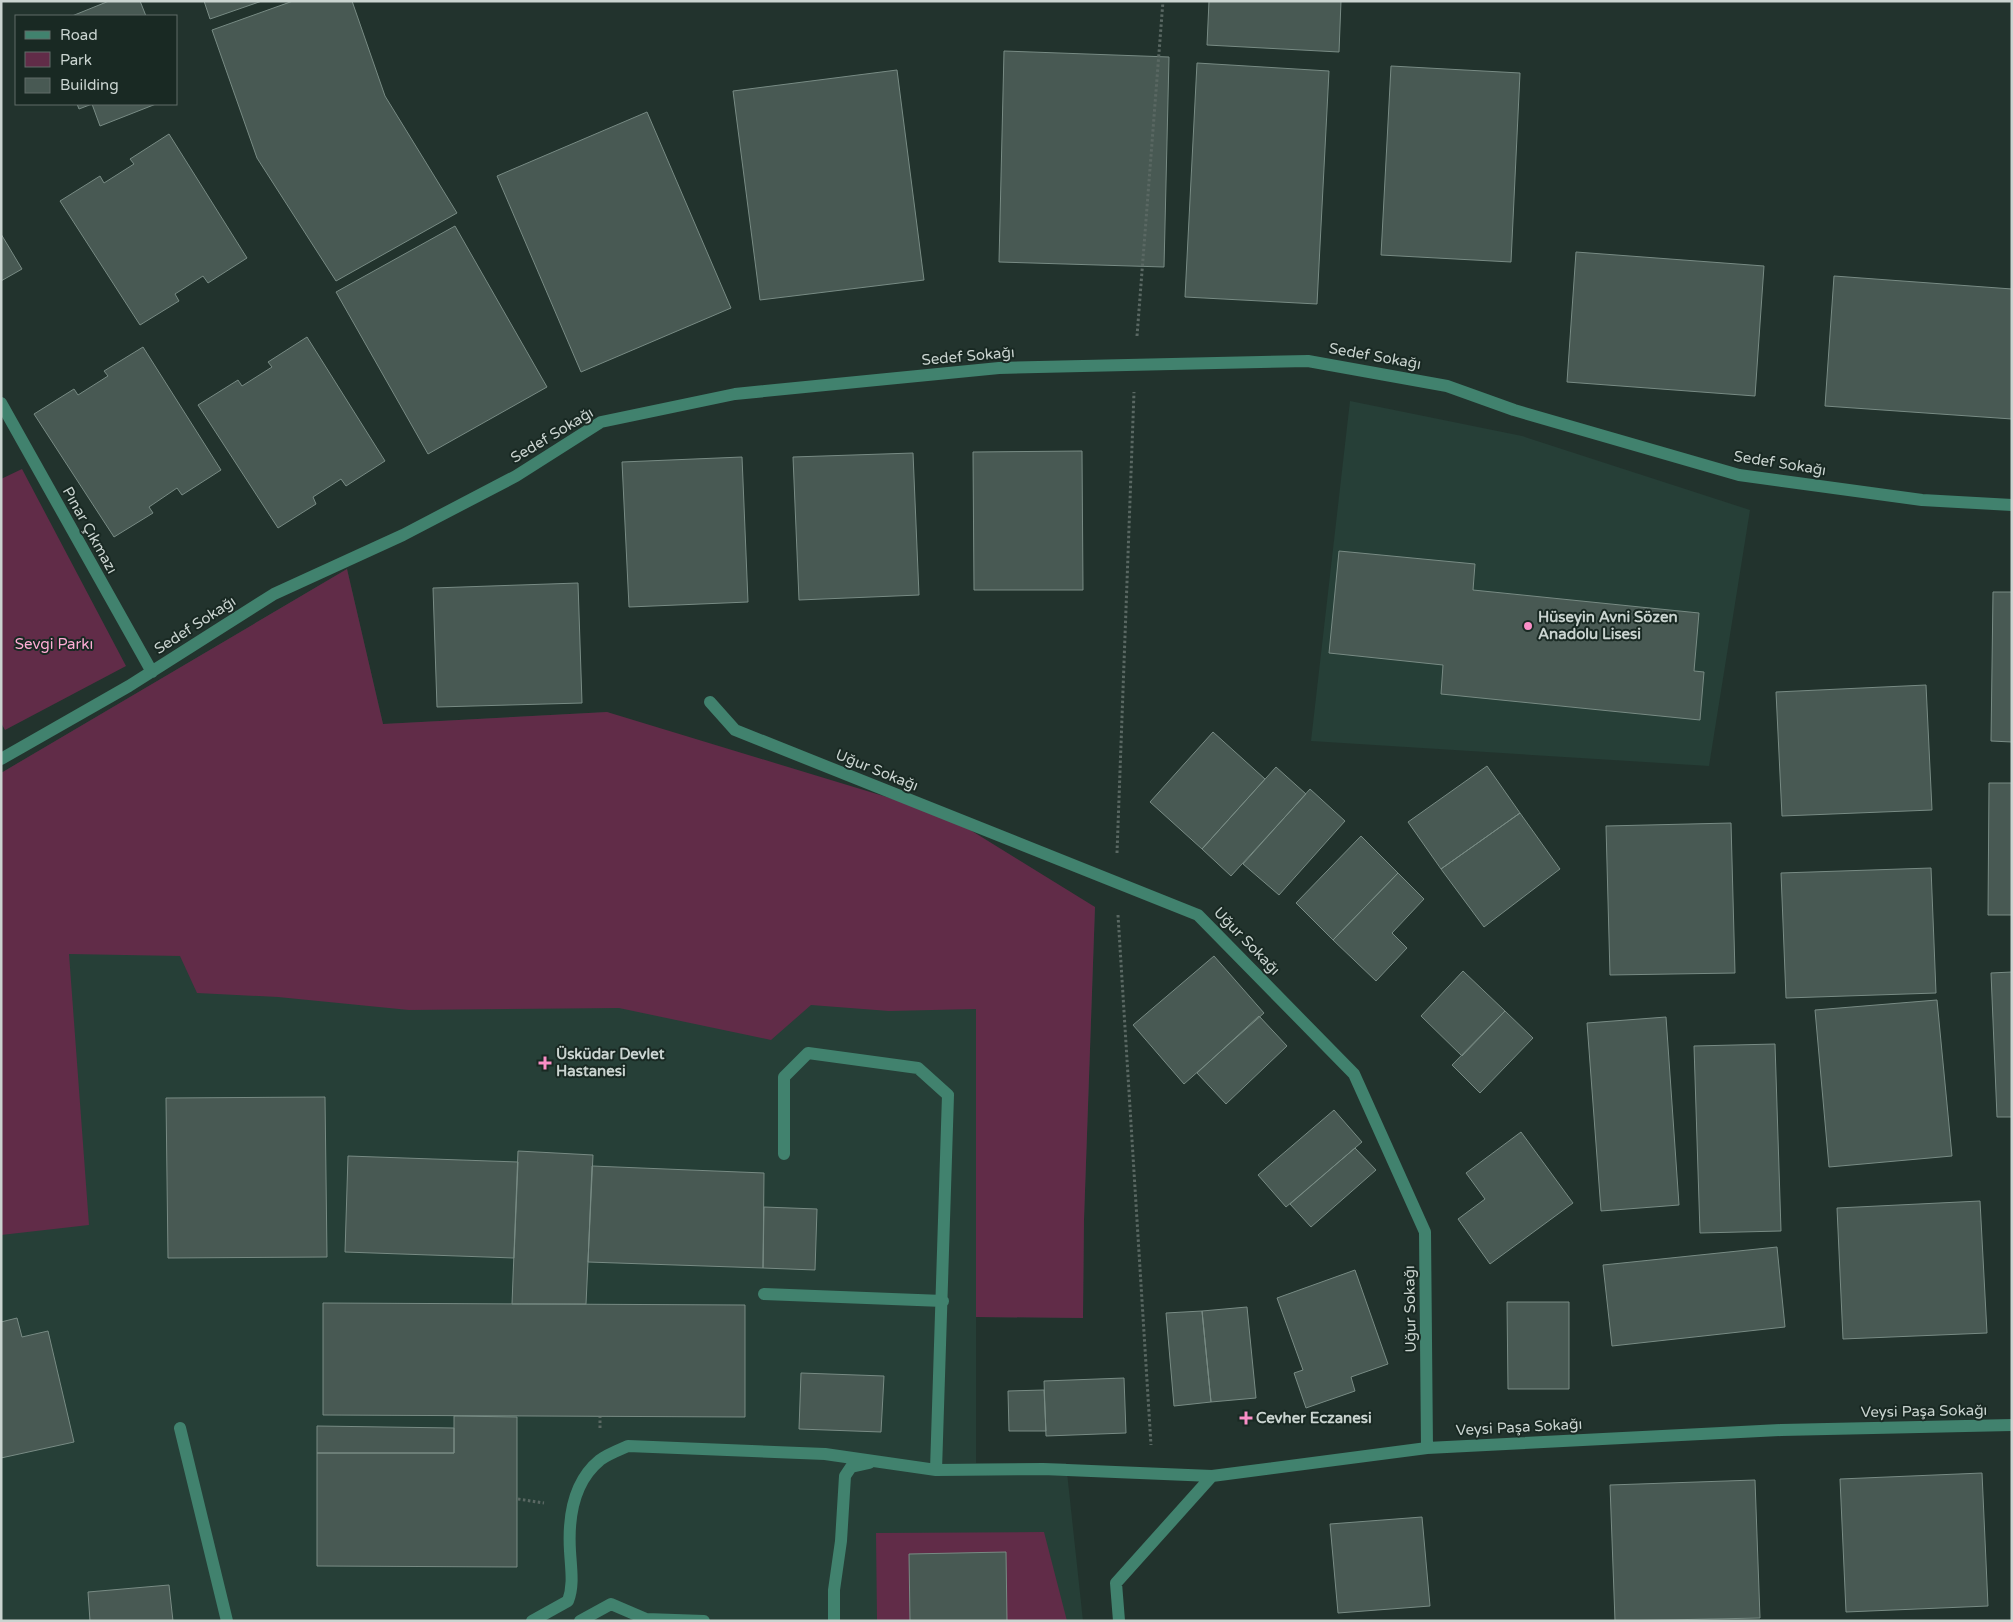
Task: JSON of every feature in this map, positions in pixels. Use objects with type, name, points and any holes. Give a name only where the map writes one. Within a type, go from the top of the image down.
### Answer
[{"type":"street","name":"Sedef Sokağı","points":[[1,759],[152,672],[274,594],[403,535],[516,476],[601,422],[735,394],[999,368],[1308,361],[1447,386],[1514,410],[1739,475],[1922,500],[2012,505]]},
{"type":"street","name":"Pınar Çıkmazı","points":[[1,403],[152,672]]},
{"type":"street","name":"Uğur Sokağı","points":[[710,702],[735,730],[1198,915],[1354,1074],[1425,1232],[1427,1448]]},
{"type":"street","points":[[784,1154],[784,1077],[808,1053],[918,1068],[948,1095],[943,1301],[936,1470]]},
{"type":"street","points":[[764,1294],[943,1301]]},
{"type":"street","name":"Veysi Paşa Sokağı","points":[[532,1621],[568,1601],[572,1588],[569,1541],[572,1507],[580,1481],[601,1459],[628,1446],[825,1454],[936,1470],[1043,1469],[1212,1476],[1427,1448],[1781,1430],[2012,1425]]},
{"type":"street","points":[[180,1428],[227,1621]]},
{"type":"street","points":[[834,1621],[834,1590],[841,1542],[844,1476],[851,1467],[878,1461]]},
{"type":"street","points":[[1119,1621],[1116,1582],[1212,1476]]},
{"type":"street","points":[[580,1621],[611,1604],[646,1619],[704,1621]]},
{"type":"path","points":[[1151,1448],[1116,882],[1135,364],[1163,1]]},
{"type":"path","points":[[518,1499],[550,1504]]},
{"type":"shaded area","name":"Hüseyin Avni Sözen Anadolu Lisesi","points":[[1350,401],[1522,436],[1750,510],[1709,766],[1311,741]]},
{"type":"shaded area","name":"Üsküdar Devlet Hastanesi","points":[[347,569],[383,724],[607,712],[1095,907],[1084,1220],[1083,1318],[976,1317],[976,1463],[1066,1463],[1083,1621],[1,1621],[1,773]]},
{"type":"green space","name":"Sevgi Parkı","points":[[22,469],[126,666],[5,730],[1,723],[1,479]]},
{"type":"green space","points":[[347,569],[383,724],[607,712],[946,815],[1095,907],[1084,1220],[1083,1318],[976,1317],[976,1009],[889,1011],[811,1005],[771,1040],[619,1008],[409,1010],[278,997],[197,993],[180,956],[69,954],[89,1225],[1,1235],[1,773]]},
{"type":"green space","points":[[1044,1532],[1067,1621],[877,1621],[876,1533]]},
{"type":"building","points":[[109,1],[140,1],[146,15],[74,15]]},
{"type":"building","points":[[204,1],[262,1],[210,19]]},
{"type":"building","points":[[293,1],[352,1],[385,96],[457,213],[336,281],[257,158],[212,30]]},
{"type":"building","points":[[1209,1],[1341,1],[1339,52],[1207,45]]},
{"type":"building","points":[[1004,51],[1169,57],[1164,267],[999,262]]},
{"type":"building","points":[[1197,63],[1329,71],[1317,304],[1185,297]]},
{"type":"building","points":[[1391,66],[1520,73],[1511,262],[1381,255]]},
{"type":"building","points":[[897,70],[924,280],[760,300],[733,91]]},
{"type":"building","points":[[77,105],[89,105],[79,109]]},
{"type":"building","points":[[92,105],[153,105],[100,126]]},
{"type":"building","points":[[647,112],[731,308],[581,372],[497,176]]},
{"type":"building","points":[[169,134],[247,258],[208,283],[203,276],[175,294],[179,301],[140,325],[60,201],[100,176],[104,183],[134,164],[130,159]]},
{"type":"building","points":[[455,226],[547,387],[428,454],[336,292]]},
{"type":"building","points":[[1,234],[22,269],[1,281]]},
{"type":"building","points":[[1576,252],[1764,266],[1755,396],[1567,382]]},
{"type":"building","points":[[1834,276],[2012,289],[2012,419],[1825,406]]},
{"type":"building","points":[[307,337],[385,461],[346,486],[341,479],[313,497],[316,504],[278,528],[198,405],[238,380],[242,386],[272,367],[268,362]]},
{"type":"building","points":[[143,347],[221,470],[182,495],[177,488],[149,507],[153,513],[114,537],[34,414],[74,389],[78,395],[108,376],[104,371]]},
{"type":"building","points":[[1082,451],[1083,590],[974,590],[973,452]]},
{"type":"building","points":[[913,453],[919,595],[799,600],[793,457]]},
{"type":"building","points":[[742,457],[748,602],[629,607],[622,462]]},
{"type":"building","points":[[1339,551],[1475,564],[1473,590],[1699,613],[1694,671],[1704,672],[1700,720],[1441,694],[1443,665],[1329,653]]},
{"type":"building","points":[[578,583],[582,703],[437,707],[433,588]]},
{"type":"building","points":[[1993,592],[2012,592],[2012,742],[1991,741]]},
{"type":"building","points":[[1926,685],[1932,810],[1782,816],[1776,692]]},
{"type":"building","points":[[1213,732],[1265,779],[1202,849],[1150,802]]},
{"type":"building","points":[[1487,766],[1520,813],[1441,869],[1408,822]]},
{"type":"building","points":[[1276,767],[1306,794],[1231,876],[1202,849]]},
{"type":"building","points":[[1989,783],[2012,783],[2012,915],[1988,915]]},
{"type":"building","points":[[1310,789],[1345,821],[1279,895],[1243,864]]},
{"type":"building","points":[[1520,813],[1560,869],[1484,927],[1441,869]]},
{"type":"building","points":[[1731,823],[1735,973],[1610,975],[1606,826]]},
{"type":"building","points":[[1361,836],[1398,873],[1333,940],[1296,903]]},
{"type":"building","points":[[1931,868],[1936,993],[1786,998],[1781,873]]},
{"type":"building","points":[[1398,873],[1424,899],[1392,933],[1407,948],[1376,981],[1333,940]]},
{"type":"building","points":[[1214,956],[1264,1013],[1184,1084],[1133,1025]]},
{"type":"building","points":[[1463,971],[1505,1011],[1462,1056],[1421,1016]]},
{"type":"building","points":[[2012,972],[2012,1117],[1997,1117],[1991,973]]},
{"type":"building","points":[[1937,1000],[1952,1156],[1829,1167],[1815,1010]]},
{"type":"building","points":[[1505,1011],[1533,1038],[1480,1093],[1452,1065]]},
{"type":"building","points":[[1259,1016],[1287,1046],[1226,1104],[1197,1073]]},
{"type":"building","points":[[1666,1017],[1679,1205],[1601,1211],[1587,1023]]},
{"type":"building","points":[[1775,1044],[1781,1231],[1700,1233],[1694,1046]]},
{"type":"building","points":[[325,1097],[327,1257],[168,1258],[166,1098]]},
{"type":"building","points":[[1334,1110],[1362,1142],[1286,1207],[1258,1175]]},
{"type":"building","points":[[1521,1132],[1573,1203],[1490,1264],[1458,1219],[1485,1199],[1466,1173]]},
{"type":"building","points":[[1355,1148],[1376,1170],[1311,1227],[1290,1204]]},
{"type":"building","points":[[518,1151],[593,1155],[586,1304],[512,1304]]},
{"type":"building","points":[[348,1156],[518,1162],[514,1258],[345,1252]]},
{"type":"building","points":[[592,1166],[764,1173],[763,1268],[588,1262]]},
{"type":"building","points":[[1980,1201],[1987,1333],[1843,1339],[1837,1208]]},
{"type":"building","points":[[764,1207],[817,1209],[815,1270],[763,1268]]},
{"type":"building","points":[[1777,1247],[1785,1327],[1612,1346],[1603,1265]]},
{"type":"building","points":[[1355,1270],[1388,1364],[1351,1377],[1355,1391],[1306,1408],[1294,1373],[1303,1370],[1277,1298]]},
{"type":"building","points":[[1507,1302],[1569,1302],[1569,1389],[1508,1389]]},
{"type":"building","points":[[323,1303],[745,1305],[745,1417],[323,1415]]},
{"type":"building","points":[[1247,1307],[1256,1398],[1211,1402],[1202,1311]]},
{"type":"building","points":[[1202,1311],[1211,1402],[1174,1406],[1166,1313]]},
{"type":"building","points":[[17,1318],[22,1337],[48,1331],[74,1442],[1,1458],[1,1322]]},
{"type":"building","points":[[801,1373],[884,1376],[881,1432],[799,1429]]},
{"type":"building","points":[[1124,1378],[1126,1433],[1046,1436],[1044,1381]]},
{"type":"building","points":[[1044,1390],[1046,1431],[1009,1431],[1008,1391]]},
{"type":"building","points":[[454,1416],[517,1417],[517,1567],[317,1566],[317,1453],[454,1453]]},
{"type":"building","points":[[317,1426],[454,1428],[454,1453],[317,1453]]},
{"type":"building","points":[[1982,1473],[1988,1606],[1846,1612],[1840,1479]]},
{"type":"building","points":[[1755,1480],[1760,1618],[1615,1621],[1610,1485]]},
{"type":"building","points":[[1422,1517],[1430,1606],[1338,1613],[1330,1524]]},
{"type":"building","points":[[1006,1552],[1007,1621],[910,1621],[909,1554]]},
{"type":"building","points":[[169,1585],[173,1621],[90,1621],[88,1592]]},
{"type":"place","name":"Hüseyin Avni Sözen Anadolu Lisesi","points":[[1528,626]]},
{"type":"place","name":"Üsküdar Devlet Hastanesi","points":[[545,1063]]},
{"type":"place","name":"Cevher Eczanesi","points":[[1246,1418]]}]
